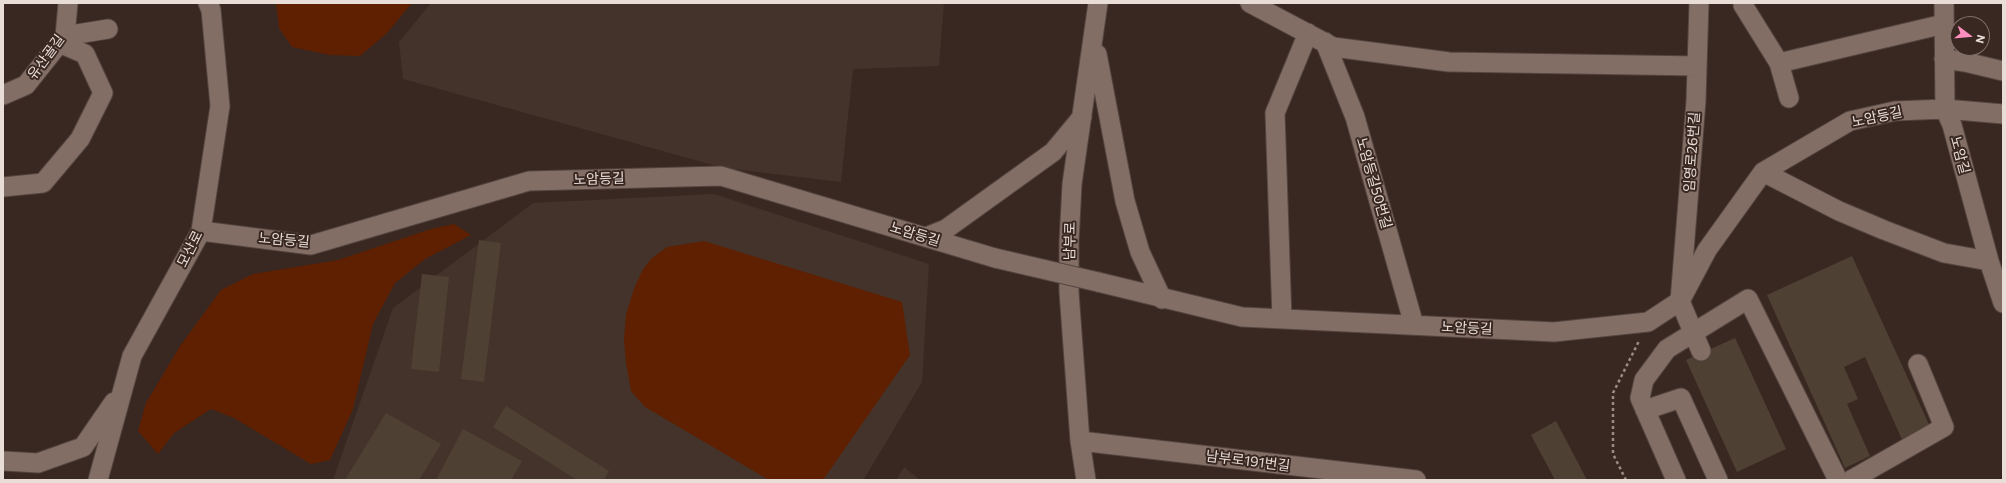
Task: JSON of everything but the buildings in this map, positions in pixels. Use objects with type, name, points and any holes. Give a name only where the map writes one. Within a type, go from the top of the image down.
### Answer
[{"type":"street","name":"유산골길","points":[[3,94],[26,85],[62,39],[68,3]]},
{"type":"street","name":"모산로","points":[[98,480],[132,356],[201,231],[220,106],[211,10],[208,3]]},
{"type":"street","name":"남부로","points":[[1086,480],[1080,441],[1069,292],[1069,242],[1072,184],[1098,3]]},
{"type":"street","points":[[1250,3],[1333,46],[1449,62],[1697,66]]},
{"type":"street","name":"임영로26번길","points":[[1680,301],[1696,101],[1699,3]]},
{"type":"street","name":"노암길","points":[[1944,3],[1945,109],[1952,125],[1989,261],[2003,304]]},
{"type":"street","points":[[1743,5],[1779,63],[1790,98]]},
{"type":"street","points":[[1779,63],[1944,24]]},
{"type":"street","points":[[62,39],[108,29]]},
{"type":"street","points":[[1282,319],[1275,113],[1308,33]]},
{"type":"street","points":[[1094,36],[1125,201],[1140,252],[1162,299]]},
{"type":"street","points":[[3,187],[43,183],[80,139],[103,93],[85,54],[62,39]]},
{"type":"street","name":"노암등길50번길","points":[[1325,42],[1356,117],[1414,325]]},
{"type":"street","points":[[1944,59],[1965,62],[2003,72]]},
{"type":"street","name":"노암등길","points":[[201,231],[311,245],[528,182],[721,176],[995,258],[1242,317],[1554,332],[1648,322],[1680,301],[1707,250],[1763,172],[1850,121],[1895,112],[1945,109],[2003,114]]},
{"type":"street","points":[[926,237],[946,228],[1053,152],[1082,116]]},
{"type":"street","points":[[1763,172],[1839,211],[1884,230],[1944,253],[1989,261]]},
{"type":"street","points":[[1676,480],[1640,398],[1644,380],[1667,349],[1748,299],[1838,480]]},
{"type":"street","points":[[1680,301],[1701,351]]},
{"type":"street","points":[[1851,480],[1944,427],[1918,364]]},
{"type":"street","points":[[3,461],[38,463],[83,446],[122,391]]},
{"type":"street","points":[[1645,410],[1681,398],[1718,480]]},
{"type":"street","name":"남부로191번길","points":[[1080,441],[1416,480]]},
{"type":"shaded area","points":[[276,3],[412,3],[387,33],[360,56],[330,55],[292,47],[279,28]]},
{"type":"shaded area","points":[[431,3],[944,3],[939,66],[853,69],[841,182],[724,168],[403,79],[399,42]]},
{"type":"shaded area","points":[[714,194],[929,264],[922,382],[864,479],[865,480],[333,480],[393,308],[533,203]]},
{"type":"shaded area","points":[[454,224],[471,235],[425,259],[395,283],[373,324],[353,409],[330,460],[311,464],[234,418],[211,409],[174,433],[158,454],[138,431],[146,403],[180,346],[221,290],[253,274],[338,260],[431,229]]},
{"type":"shaded area","points":[[704,241],[902,302],[910,355],[823,480],[769,480],[645,407],[631,391],[624,340],[626,314],[634,289],[642,271],[651,259],[667,247]]},
{"type":"shaded area","points":[[904,467],[920,480],[896,480]]}]
